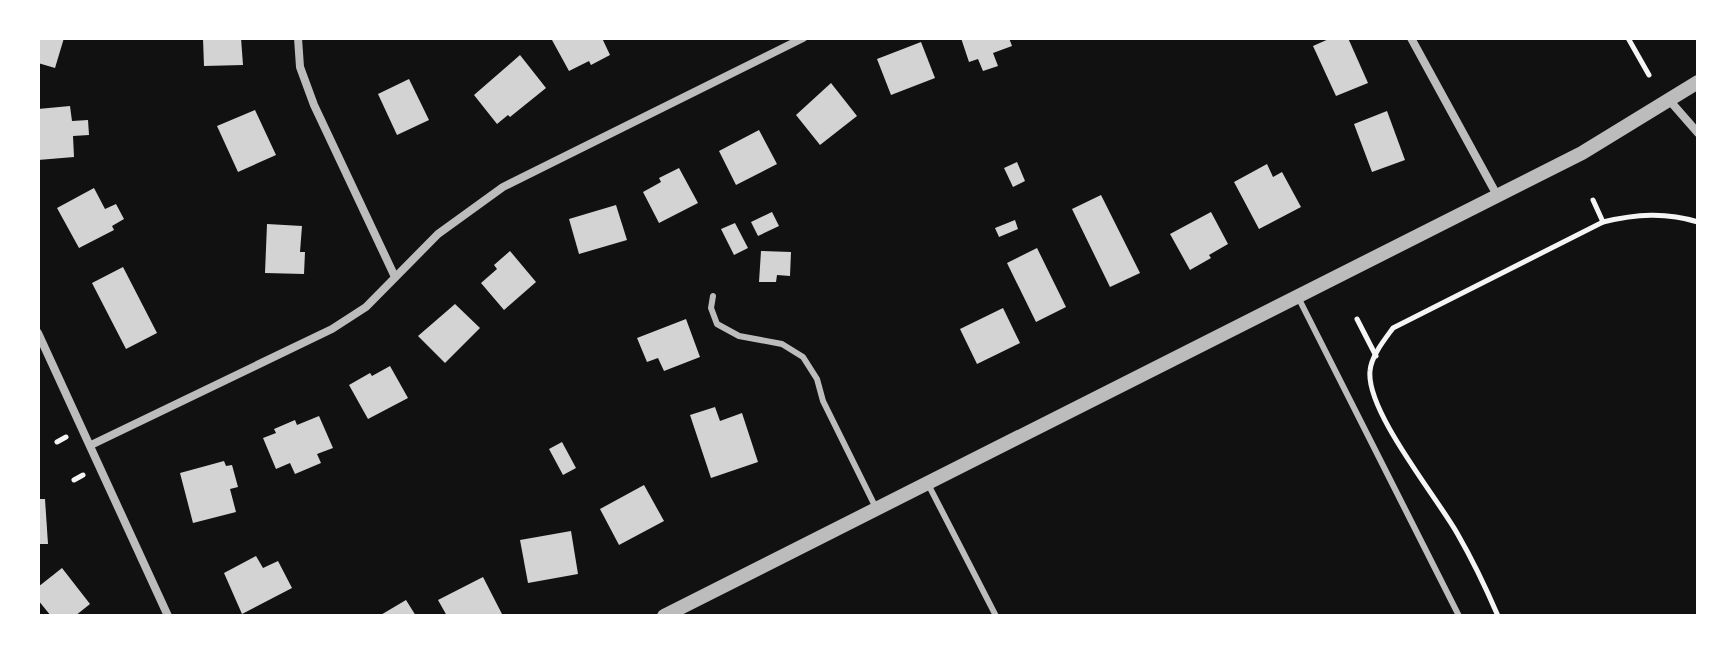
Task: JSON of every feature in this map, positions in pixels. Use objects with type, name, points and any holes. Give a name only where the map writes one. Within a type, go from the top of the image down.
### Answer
[{"type":"street","points":[[298,38],[300,67],[314,105],[395,277]]},
{"type":"street","points":[[91,445],[332,329],[366,307],[438,234],[503,187],[803,38]]},
{"type":"street","points":[[1411,38],[1498,197]]},
{"type":"street","points":[[664,616],[1498,197],[1602,142],[1698,82]]},
{"type":"street","points":[[1670,101],[1698,133]]},
{"type":"street","points":[[38,333],[168,616]]},
{"type":"lane","points":[[713,296],[711,308],[717,324],[739,336],[782,344],[803,357],[817,379],[823,401],[876,508]]},
{"type":"lane","points":[[1298,297],[1459,616]]},
{"type":"lane","points":[[927,482],[996,616]]},
{"type":"path","points":[[1628,38],[1649,75]]},
{"type":"path","points":[[1593,200],[1603,222]]},
{"type":"path","points":[[1498,616],[1458,535],[1394,439],[1375,396],[1370,371],[1376,356],[1393,328],[1603,222],[1628,216],[1654,215],[1698,222]]},
{"type":"path","points":[[1357,319],[1376,356]]},
{"type":"path","points":[[57,442],[66,437]]},
{"type":"path","points":[[74,480],[83,475]]},
{"type":"building","points":[[38,38],[64,38],[55,68],[38,63]]},
{"type":"building","points":[[203,38],[241,38],[243,65],[204,66]]},
{"type":"building","points":[[602,38],[610,55],[591,65],[589,61],[569,71],[552,40]]},
{"type":"building","points":[[961,38],[1009,38],[1012,46],[993,53],[998,66],[983,71],[978,59],[969,62]]},
{"type":"building","points":[[1331,38],[1348,38],[1368,83],[1336,96],[1313,46]]},
{"type":"building","points":[[921,42],[935,78],[891,95],[877,59]]},
{"type":"building","points":[[520,55],[546,88],[497,124],[474,95]]},
{"type":"building","points":[[409,79],[429,120],[397,135],[378,94]]},
{"type":"building","points":[[831,83],[857,116],[820,145],[796,115]]},
{"type":"building","points":[[70,106],[72,121],[88,120],[89,135],[73,136],[74,157],[38,160],[38,109]]},
{"type":"building","points":[[255,110],[276,155],[238,172],[217,126]]},
{"type":"building","points":[[1387,111],[1405,160],[1372,172],[1354,124]]},
{"type":"building","points":[[759,130],[777,164],[736,185],[719,151]]},
{"type":"building","points":[[1017,162],[1025,181],[1013,187],[1004,168]]},
{"type":"building","points":[[1267,164],[1273,177],[1282,172],[1301,207],[1259,229],[1234,182]]},
{"type":"building","points":[[679,168],[698,203],[659,223],[643,192],[661,182],[659,178]]},
{"type":"building","points":[[94,188],[105,209],[116,204],[124,219],[112,226],[114,230],[79,248],[57,208]]},
{"type":"building","points":[[1101,195],[1140,273],[1110,287],[1072,209]]},
{"type":"building","points":[[616,205],[627,240],[579,254],[569,219]]},
{"type":"building","points":[[772,212],[779,226],[758,236],[751,222]]},
{"type":"building","points":[[1211,212],[1228,244],[1190,270],[1170,234]]},
{"type":"building","points":[[1015,220],[1018,229],[999,237],[995,228]]},
{"type":"building","points":[[735,223],[748,248],[734,255],[721,229]]},
{"type":"building","points":[[267,224],[302,226],[300,252],[305,252],[304,274],[265,273]]},
{"type":"building","points":[[1037,248],[1066,307],[1036,322],[1007,263]]},
{"type":"building","points":[[510,251],[536,282],[504,310],[481,283],[497,269],[494,265]]},
{"type":"building","points":[[761,251],[791,252],[790,276],[777,275],[776,282],[759,282]]},
{"type":"building","points":[[123,267],[157,333],[126,349],[92,283]]},
{"type":"building","points":[[455,304],[480,328],[445,363],[418,336]]},
{"type":"building","points":[[1003,308],[1020,343],[977,364],[960,329]]},
{"type":"building","points":[[686,319],[700,357],[664,371],[658,358],[647,362],[637,338]]},
{"type":"building","points":[[390,366],[408,398],[368,419],[349,385]]},
{"type":"building","points":[[715,407],[720,421],[742,413],[758,462],[711,478],[690,415]]},
{"type":"building","points":[[319,416],[333,448],[317,454],[321,463],[295,474],[290,463],[276,469],[263,438],[276,433],[274,429],[295,420],[297,425]]},
{"type":"building","points":[[562,442],[576,468],[563,475],[549,449]]},
{"type":"building","points":[[224,461],[226,466],[232,465],[238,487],[230,489],[236,512],[193,523],[180,473]]},
{"type":"building","points":[[644,485],[664,521],[619,545],[600,509]]},
{"type":"building","points":[[38,499],[45,499],[48,544],[38,544]]},
{"type":"building","points":[[571,531],[578,574],[528,583],[520,540]]},
{"type":"building","points":[[256,556],[263,568],[278,561],[292,588],[242,614],[224,573]]},
{"type":"building","points":[[62,568],[90,604],[75,616],[51,616],[38,600],[38,587]]},
{"type":"building","points":[[483,577],[503,616],[447,616],[438,600]]},
{"type":"building","points":[[406,600],[416,616],[379,616]]}]
